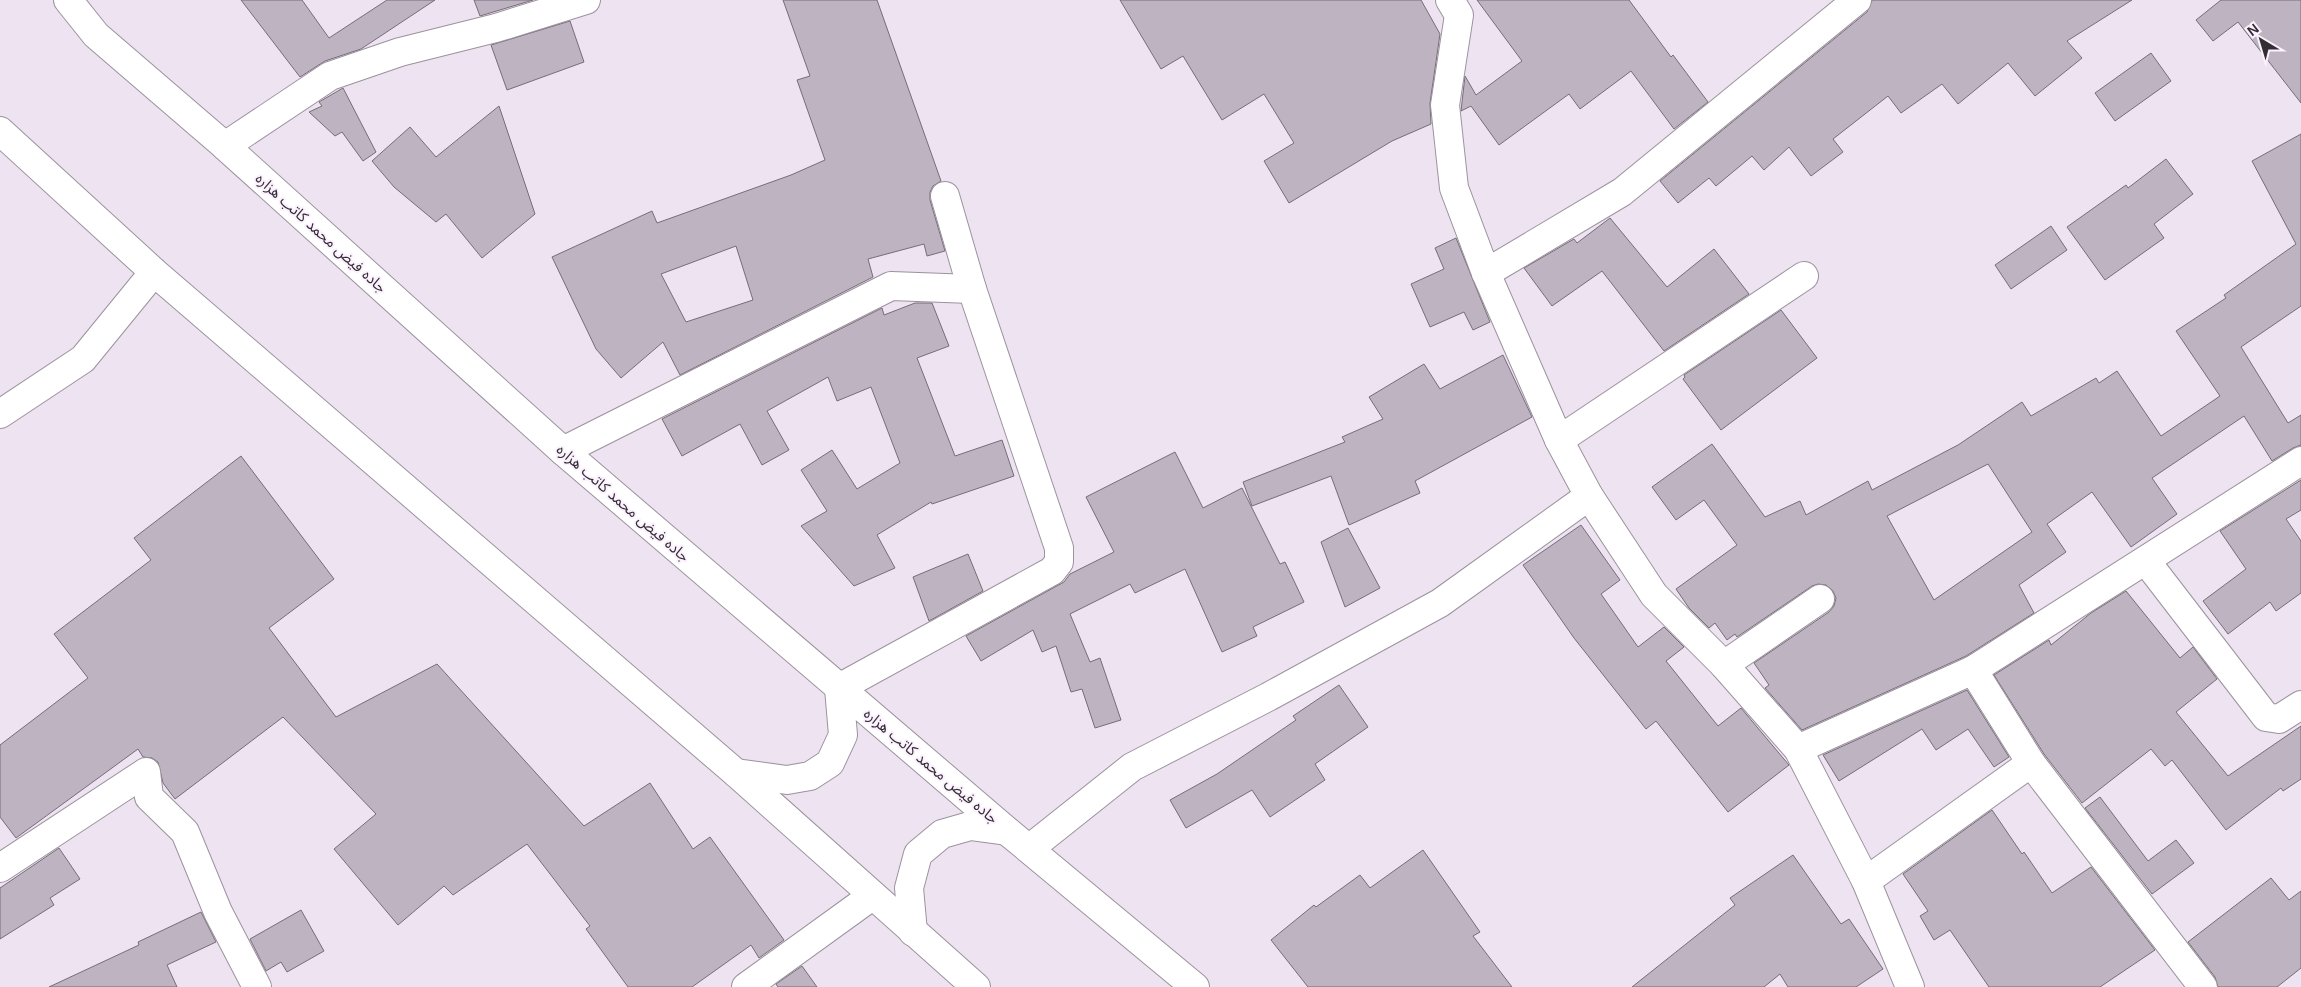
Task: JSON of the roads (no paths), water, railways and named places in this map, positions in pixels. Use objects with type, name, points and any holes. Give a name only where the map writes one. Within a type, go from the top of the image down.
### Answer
[{"type":"street","name":"جاده فیض محمد کاتب هزاره","points":[[68,0],[96,35],[225,146],[563,452],[1007,831],[1195,987]]},
{"type":"street","points":[[225,146],[330,76],[400,52],[496,28],[586,0]]},
{"type":"street","points":[[1450,0],[1459,15],[1446,105],[1454,188],[1486,273],[1559,440],[1589,496],[1654,595],[1724,666],[1798,749],[1866,881],[1910,987]]},
{"type":"street","points":[[1486,273],[1622,192],[1857,0]]},
{"type":"street","points":[[0,131],[154,272],[736,773],[976,987]]},
{"type":"street","points":[[736,773],[787,780],[810,776],[830,763],[843,735],[839,688],[1052,571],[1059,562],[1059,548],[972,289],[946,196]]},
{"type":"street","points":[[0,414],[83,359],[154,272]]},
{"type":"street","points":[[1559,440],[1804,276]]},
{"type":"street","points":[[563,452],[891,286],[972,289]]},
{"type":"street","points":[[1798,749],[1973,670],[2301,461]]},
{"type":"street","points":[[1029,849],[1132,767],[1268,697],[1440,603],[1589,496]]},
{"type":"street","points":[[2146,561],[2266,717],[2278,719],[2301,705]]},
{"type":"street","points":[[1724,666],[1820,599]]},
{"type":"street","points":[[1973,670],[2031,763],[2203,987]]},
{"type":"street","points":[[1866,881],[2031,763]]},
{"type":"street","points":[[0,868],[146,772],[149,797],[185,832],[218,912],[257,987]]},
{"type":"street","points":[[913,932],[909,888],[918,854],[942,834],[970,826],[1007,831]]},
{"type":"street","points":[[746,987],[872,896]]}]
